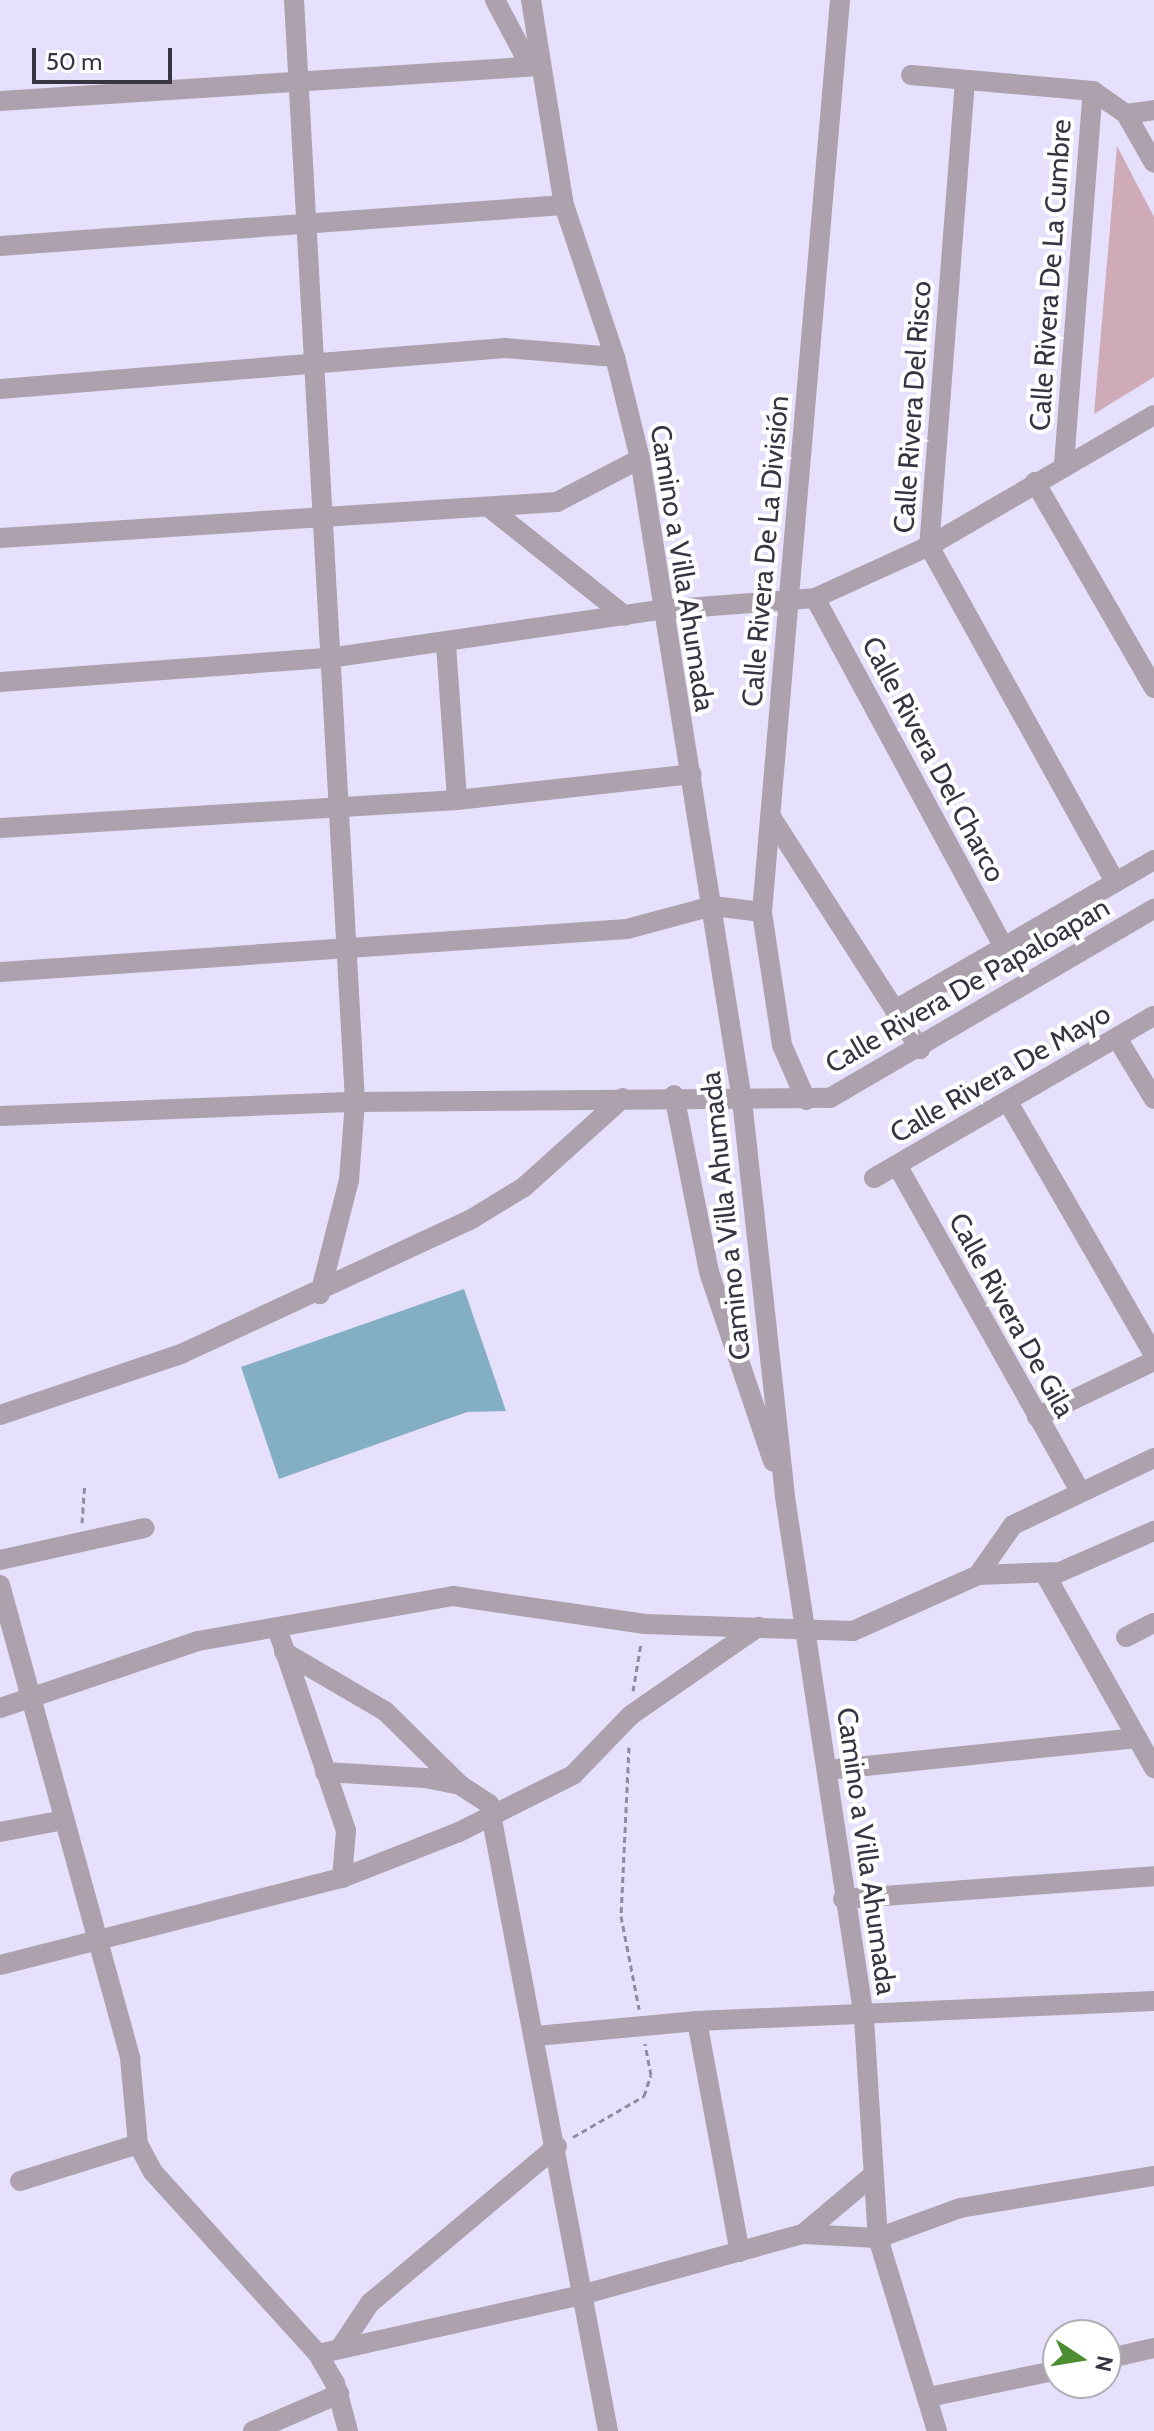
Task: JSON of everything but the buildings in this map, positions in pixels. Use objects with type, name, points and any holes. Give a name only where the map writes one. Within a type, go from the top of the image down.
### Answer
[{"type":"street","points":[[294,0],[317,367],[343,948],[355,1102],[349,1180],[320,1294]]},
{"type":"street","points":[[0,101],[534,65],[495,0]]},
{"type":"street","name":"Camino a Villa Ahumada","points":[[531,0],[534,65],[564,205],[615,357],[640,459],[660,610],[692,774],[742,1100],[785,1497],[827,1770],[843,1899],[864,2018],[878,2238],[937,2431]]},
{"type":"street","name":"Calle Rivera De La División","points":[[806,1100],[782,1045],[762,912],[840,0]]},
{"type":"street","points":[[911,75],[1093,91],[1126,114],[1154,163]]},
{"type":"street","name":"Calle Rivera Del Risco","points":[[965,80],[929,546],[1115,882]]},
{"type":"street","name":"Calle Rivera De La Cumbre","points":[[1064,464],[1093,91]]},
{"type":"street","points":[[1126,114],[1154,110]]},
{"type":"street","points":[[0,246],[564,205]]},
{"type":"street","points":[[0,389],[317,367],[505,348],[615,357]]},
{"type":"street","points":[[0,682],[329,658],[446,645],[660,610],[815,598],[929,546],[1064,464],[1153,419]]},
{"type":"street","points":[[0,538],[491,509],[557,502],[640,459]]},
{"type":"street","points":[[1035,482],[1154,688]]},
{"type":"street","points":[[491,509],[625,616]]},
{"type":"street","name":"Calle Rivera Del Charco","points":[[815,598],[1003,946]]},
{"type":"street","points":[[446,645],[457,800]]},
{"type":"street","points":[[0,828],[457,800],[692,774]]},
{"type":"street","points":[[771,817],[920,1049]]},
{"type":"street","points":[[895,1010],[1154,860]]},
{"type":"street","points":[[0,972],[627,929],[713,906],[762,912]]},
{"type":"street","name":"Calle Rivera De Papaloapan","points":[[0,1116],[355,1102],[674,1095],[742,1100],[806,1100],[840,1093],[920,1049],[1154,909]]},
{"type":"street","name":"Calle Rivera De Mayo","points":[[874,1178],[1154,1016]]},
{"type":"street","points":[[1117,1038],[1154,1099]]},
{"type":"street","points":[[674,1095],[709,1272],[785,1497]]},
{"type":"street","points":[[0,1415],[181,1354],[320,1294],[524,1187],[623,1098]]},
{"type":"street","points":[[1008,1102],[1154,1358],[1037,1417]]},
{"type":"street","name":"Calle Rivera De Gila","points":[[897,1165],[1080,1491]]},
{"type":"street","points":[[978,1575],[1013,1525],[1080,1491],[1153,1460]]},
{"type":"street","points":[[0,1560],[144,1528]]},
{"type":"street","points":[[0,1708],[32,1701],[147,1656],[277,1628],[466,1596],[645,1624],[806,1629],[870,1627],[978,1575],[1045,1574],[1154,1531]]},
{"type":"street","points":[[1045,1574],[1154,1768]]},
{"type":"street","points":[[0,1585],[130,2058],[138,2144],[153,2172],[318,2354],[339,2394],[348,2431]]},
{"type":"street","points":[[1126,1637],[1154,1623]]},
{"type":"street","points":[[0,1965],[97,1945],[342,1878],[493,1816],[573,1775],[631,1715],[758,1627]]},
{"type":"street","points":[[277,1628],[346,1831],[342,1878]]},
{"type":"street","points":[[284,1652],[385,1711],[460,1785],[482,1796],[493,1816],[608,2431]]},
{"type":"street","points":[[827,1770],[1137,1738]]},
{"type":"street","points":[[325,1772],[460,1785]]},
{"type":"street","points":[[0,1832],[64,1820]]},
{"type":"street","points":[[843,1899],[1154,1876]]},
{"type":"street","points":[[536,2036],[697,2021],[864,2018],[1154,2001]]},
{"type":"street","points":[[697,2021],[740,2252]]},
{"type":"street","points":[[20,2181],[138,2144]]},
{"type":"street","points":[[340,2348],[370,2303],[557,2146]]},
{"type":"street","points":[[803,2234],[873,2175]]},
{"type":"street","points":[[318,2354],[581,2295],[803,2234],[878,2238],[984,2202],[1154,2176]]},
{"type":"street","points":[[1122,2355],[1154,2348]]},
{"type":"street","points":[[929,2397],[1042,2373]]},
{"type":"street","points":[[253,2431],[339,2394]]},
{"type":"path","points":[[81,1543],[85,1484]]},
{"type":"path","points":[[557,2146],[644,2096],[651,2075],[621,1916],[631,1715],[645,1624]]},
{"type":"shaded area","points":[[1117,146],[1154,217],[1154,377],[1094,414]]},
{"type":"water","points":[[464,1289],[506,1411],[467,1412],[279,1479],[241,1367]]}]
